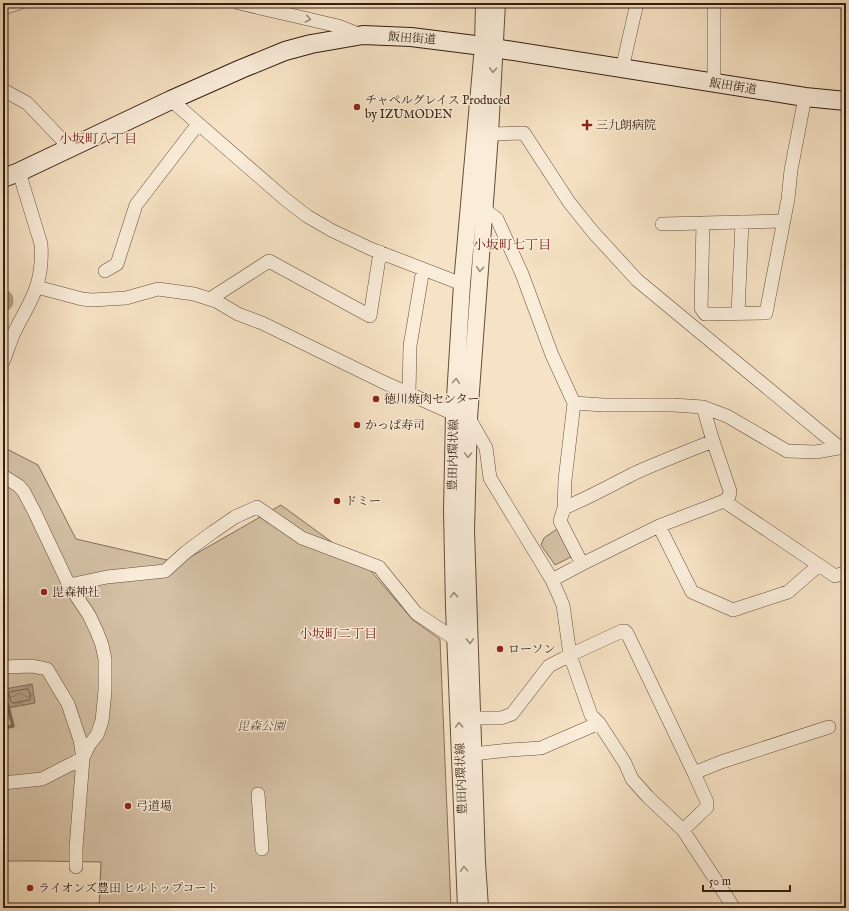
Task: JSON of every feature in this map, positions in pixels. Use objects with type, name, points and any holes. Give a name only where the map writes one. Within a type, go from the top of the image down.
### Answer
[{"type":"main road","name":"飯田街道","points":[[11,175],[241,68],[285,51],[311,44],[363,36],[411,37],[488,47],[805,97],[846,100]]},
{"type":"street","points":[[3,8],[19,3]]},
{"type":"street","points":[[239,3],[255,5],[338,26],[363,36]]},
{"type":"street","name":"豊田内環状線","points":[[466,908],[452,511],[484,209],[490,134],[488,47],[484,3]]},
{"type":"street","name":"豊田内環状線","points":[[480,908],[473,754],[462,416],[462,284],[488,47],[497,3]]},
{"type":"street","points":[[622,69],[637,3]]},
{"type":"street","points":[[714,3],[714,83]]},
{"type":"street","points":[[3,90],[26,103],[70,148]]},
{"type":"street","points":[[703,223],[701,308],[705,314],[766,314],[788,199],[791,170],[805,97]]},
{"type":"street","points":[[170,100],[307,216],[331,230],[380,252],[462,284]]},
{"type":"street","points":[[105,271],[117,264],[136,205],[198,124]]},
{"type":"street","points":[[490,134],[524,133],[569,202],[593,232],[637,280],[843,447]]},
{"type":"street","points":[[3,362],[10,332],[28,306],[37,287],[42,255],[41,244],[11,175]]},
{"type":"street","points":[[484,209],[497,219],[522,274],[552,355],[574,403],[565,480],[564,508],[560,521],[582,564]]},
{"type":"street","points":[[662,224],[784,221]]},
{"type":"street","points":[[738,313],[742,222]]},
{"type":"street","points":[[210,299],[269,261],[370,316],[380,252]]},
{"type":"street","points":[[409,393],[410,346],[423,268]]},
{"type":"street","points":[[37,287],[82,299],[92,300],[126,298],[158,289],[194,294],[216,301],[238,314],[262,323],[409,393],[462,416],[486,448],[490,478],[552,580],[563,605],[570,655],[591,715],[599,723],[625,763],[632,779],[648,798],[684,830],[734,908]]},
{"type":"street","points":[[574,403],[703,407],[727,416],[787,451],[816,452],[843,447]]},
{"type":"street","points":[[552,580],[660,526],[729,498],[730,491],[703,407]]},
{"type":"street","points":[[564,508],[586,499],[634,474],[713,441]]},
{"type":"street","points":[[3,476],[19,486],[24,492],[69,585],[89,615],[102,645],[105,658],[105,691],[102,721],[97,735],[89,745],[83,758],[42,779],[3,783]]},
{"type":"street","points":[[724,501],[835,576],[846,572]]},
{"type":"street","points":[[69,585],[107,577],[165,571],[186,552],[213,532],[235,517],[257,507],[302,538],[379,567],[416,613],[456,639]]},
{"type":"street","points":[[660,526],[692,592],[734,610],[788,592],[819,565]]},
{"type":"street","points":[[472,718],[501,718],[512,714],[550,666],[570,655],[625,631],[707,802],[707,807],[684,830]]},
{"type":"street","points":[[3,667],[32,666],[47,669],[68,704],[80,740],[83,758],[76,848],[76,867]]},
{"type":"street","points":[[473,754],[541,748],[599,723]]},
{"type":"street","points":[[694,773],[721,762],[829,727]]},
{"type":"street","points":[[258,794],[262,849]]},
{"type":"green space","name":"毘森公園","points":[[3,447],[38,465],[76,539],[180,563],[281,505],[370,570],[413,620],[440,639],[451,908],[99,908],[101,862],[3,861]]},
{"type":"green space","points":[[557,529],[571,557],[555,565],[541,545],[544,538]]},
{"type":"water","points":[[32,684],[35,703],[8,708],[5,689]]},
{"type":"waterway","points":[[3,728],[13,726],[7,703]]},
{"type":"place","name":"チャペルグレイス Produced by IZUMODEN","points":[[357,107]]},
{"type":"place","name":"三九朗病院","points":[[587,125]]},
{"type":"place","name":"徳川焼肉センター","points":[[376,399]]},
{"type":"place","name":"かっぱ寿司","points":[[357,425]]},
{"type":"place","name":"ドミー","points":[[337,501]]},
{"type":"place","name":"毘森神社","points":[[44,592]]},
{"type":"place","name":"ローソン","points":[[500,649]]},
{"type":"place","name":"弓道場","points":[[128,806]]},
{"type":"place","name":"ライオンズ豊田 ヒルトップコート","points":[[30,888]]},
{"type":"district","name":"小坂町八丁目","points":[[98,138]]},
{"type":"district","name":"小坂町七丁目","points":[[512,244]]},
{"type":"district","name":"小坂町二丁目","points":[[338,633]]}]
